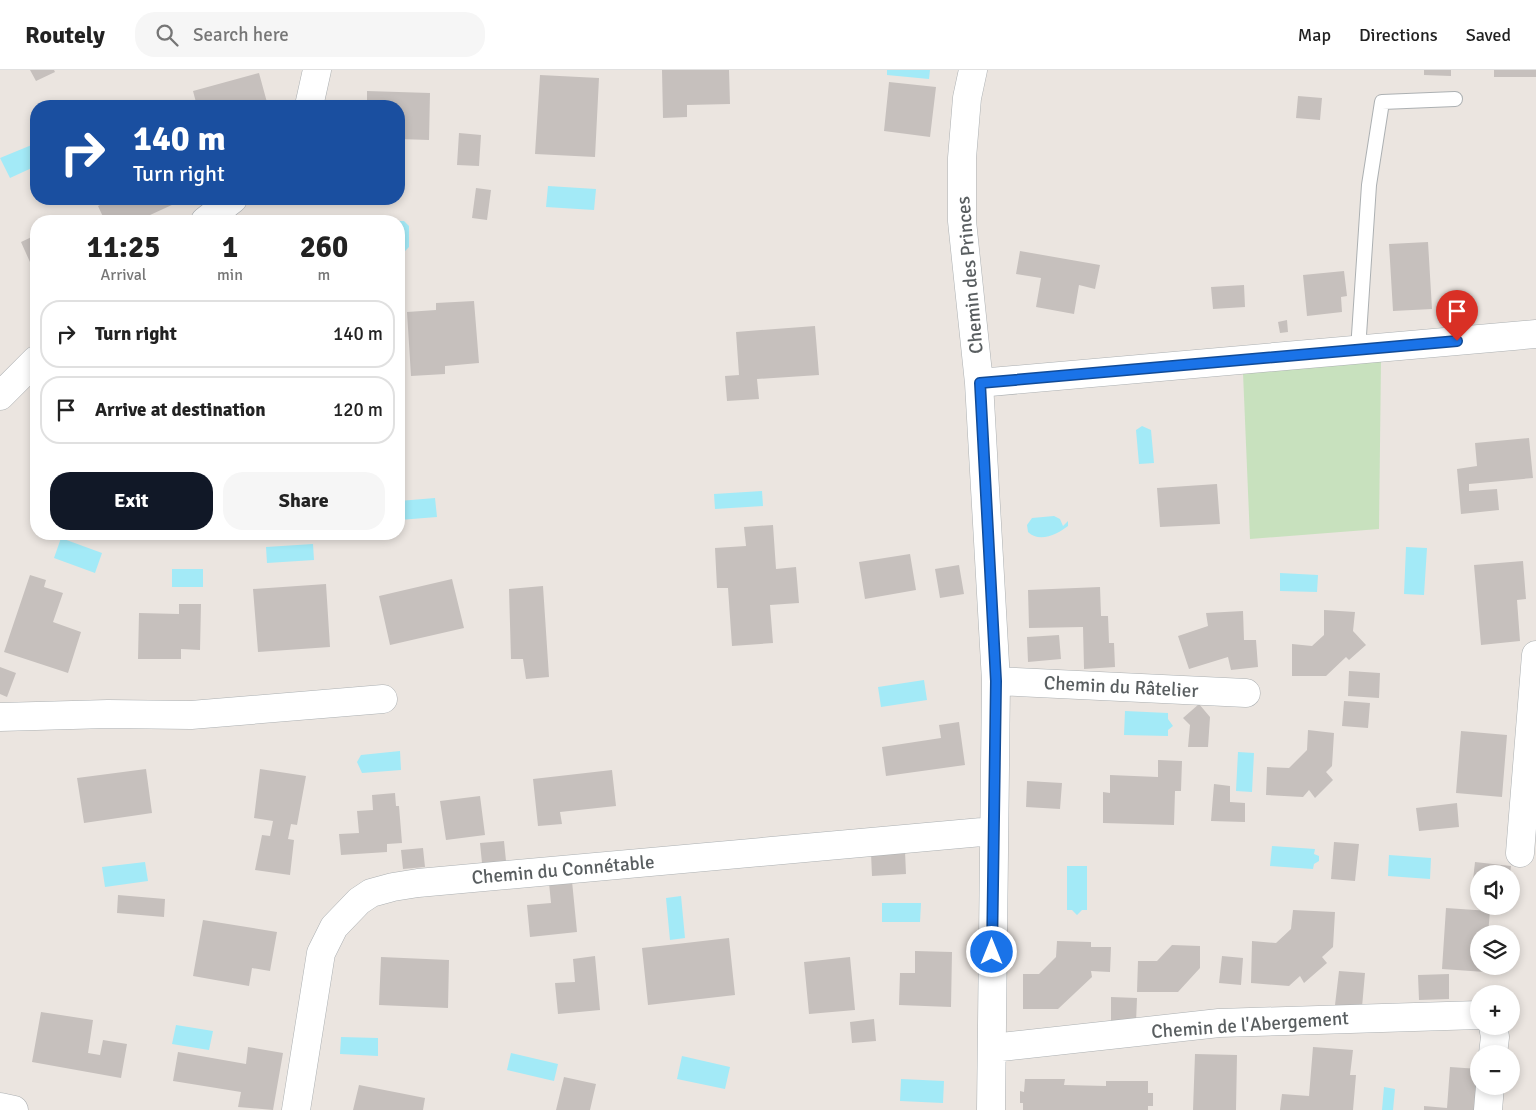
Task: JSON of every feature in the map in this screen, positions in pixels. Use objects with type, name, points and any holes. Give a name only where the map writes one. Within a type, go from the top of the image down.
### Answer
[{"type":"street","points":[[310,100],[317,70]]},
{"type":"street","name":"Chemin des Princes","points":[[973,70],[967,98],[962,158],[962,221],[980,383],[996,681],[991,1110]]},
{"type":"street","points":[[213,215],[225,205]]},
{"type":"street","points":[[980,383],[1536,334]]},
{"type":"street","points":[[0,396],[30,366]]},
{"type":"street","points":[[1520,854],[1536,655]]},
{"type":"street","name":"Chemin du Râtelier","points":[[996,681],[1246,693]]},
{"type":"street","points":[[0,717],[108,714],[191,715],[383,699]]},
{"type":"street","name":"Chemin du Connétable","points":[[296,1110],[321,953],[334,926],[359,901],[372,893],[392,887],[418,883],[993,831]]},
{"type":"street","name":"Chemin de l'Abergement","points":[[992,1048],[1219,1023],[1470,1015]]},
{"type":"street","points":[[1488,1110],[1489,1095]]},
{"type":"street","points":[[0,1107],[14,1110]]},
{"type":"lane","points":[[1358,350],[1369,185],[1382,102],[1455,99]]},
{"type":"green space","points":[[1381,361],[1379,529],[1250,539],[1243,373]]},
{"type":"water","points":[[887,70],[930,70],[929,79],[887,75]]},
{"type":"water","points":[[30,146],[30,169],[10,178],[0,158]]},
{"type":"water","points":[[548,186],[596,189],[594,210],[546,207]]},
{"type":"water","points":[[405,222],[409,226],[409,247],[405,251]]},
{"type":"water","points":[[1142,426],[1151,430],[1154,463],[1139,464],[1136,430]]},
{"type":"water","points":[[762,491],[763,506],[715,509],[714,494]]},
{"type":"water","points":[[435,498],[437,517],[405,520],[405,500]]},
{"type":"water","points":[[1054,516],[1060,519],[1063,526],[1068,521],[1068,526],[1060,532],[1044,537],[1038,537],[1028,532],[1027,525],[1032,518]]},
{"type":"water","points":[[60,540],[66,540],[102,553],[95,573],[54,558]]},
{"type":"water","points":[[313,544],[314,560],[267,563],[266,547]]},
{"type":"water","points":[[1406,547],[1427,548],[1424,595],[1404,594]]},
{"type":"water","points":[[172,569],[203,569],[203,587],[172,587]]},
{"type":"water","points":[[1280,573],[1318,575],[1317,592],[1280,591]]},
{"type":"water","points":[[924,680],[927,700],[881,707],[878,687]]},
{"type":"water","points":[[1125,711],[1168,713],[1168,719],[1173,726],[1168,730],[1168,736],[1124,735]]},
{"type":"water","points":[[400,751],[401,770],[362,773],[357,762],[361,755]]},
{"type":"water","points":[[1238,752],[1254,753],[1252,792],[1236,791]]},
{"type":"water","points":[[1272,846],[1315,849],[1314,854],[1319,856],[1319,861],[1314,864],[1313,869],[1270,866]]},
{"type":"water","points":[[1389,855],[1431,858],[1430,879],[1388,876]]},
{"type":"water","points":[[145,862],[148,881],[105,887],[102,867]]},
{"type":"water","points":[[1067,866],[1087,866],[1087,910],[1082,910],[1077,915],[1072,910],[1067,910]]},
{"type":"water","points":[[681,896],[685,938],[670,940],[666,898]]},
{"type":"water","points":[[882,903],[921,903],[920,922],[882,922]]},
{"type":"water","points":[[176,1025],[213,1031],[209,1050],[172,1044]]},
{"type":"water","points":[[341,1037],[378,1038],[378,1056],[340,1054]]},
{"type":"water","points":[[511,1053],[558,1064],[554,1081],[507,1070]]},
{"type":"water","points":[[682,1056],[730,1067],[725,1089],[677,1079]]},
{"type":"water","points":[[901,1079],[944,1081],[943,1103],[900,1101]]},
{"type":"water","points":[[1384,1087],[1395,1089],[1393,1110],[1382,1110]]},
{"type":"building","points":[[30,70],[54,70],[55,72],[36,81]]},
{"type":"building","points":[[662,70],[729,70],[730,104],[687,105],[687,117],[663,118]]},
{"type":"building","points":[[1424,70],[1451,70],[1451,76],[1424,75]]},
{"type":"building","points":[[1494,70],[1536,70],[1536,77],[1494,77]]},
{"type":"building","points":[[259,73],[266,100],[195,100],[193,91]]},
{"type":"building","points":[[540,75],[599,78],[595,157],[535,154]]},
{"type":"building","points":[[889,82],[936,87],[930,137],[884,131]]},
{"type":"building","points":[[367,91],[430,93],[429,140],[405,139],[405,100],[367,100]]},
{"type":"building","points":[[1298,96],[1322,98],[1320,120],[1296,118]]},
{"type":"building","points":[[459,133],[481,135],[479,166],[457,165]]},
{"type":"building","points":[[476,188],[491,190],[487,220],[472,218]]},
{"type":"building","points":[[172,205],[150,215],[102,215],[98,206]]},
{"type":"building","points":[[30,238],[30,262],[21,242]]},
{"type":"building","points":[[1428,242],[1432,309],[1393,311],[1389,244]]},
{"type":"building","points":[[1020,251],[1100,265],[1095,289],[1079,285],[1074,314],[1036,307],[1041,278],[1016,274]]},
{"type":"building","points":[[1344,271],[1347,296],[1341,297],[1342,312],[1307,316],[1303,275]]},
{"type":"building","points":[[1244,285],[1245,307],[1213,309],[1211,287]]},
{"type":"building","points":[[474,301],[479,363],[445,366],[445,374],[411,376],[407,312],[436,310],[436,303]]},
{"type":"building","points":[[1287,320],[1288,332],[1280,333],[1278,322]]},
{"type":"building","points":[[815,326],[819,375],[757,379],[759,399],[727,401],[725,376],[739,375],[736,332]]},
{"type":"building","points":[[1529,438],[1533,478],[1469,484],[1469,491],[1497,489],[1499,510],[1461,514],[1457,469],[1477,466],[1475,443]]},
{"type":"building","points":[[1217,484],[1220,524],[1160,527],[1157,488]]},
{"type":"building","points":[[773,525],[776,569],[796,567],[799,603],[770,605],[773,643],[732,646],[728,588],[717,588],[715,548],[746,546],[744,527]]},
{"type":"building","points":[[910,554],[916,590],[865,599],[859,562]]},
{"type":"building","points":[[1523,561],[1526,599],[1517,600],[1520,641],[1481,645],[1474,565]]},
{"type":"building","points":[[959,565],[964,594],[940,598],[935,569]]},
{"type":"building","points":[[30,575],[46,580],[44,587],[63,593],[53,622],[81,632],[68,673],[4,652]]},
{"type":"building","points":[[452,579],[464,628],[390,645],[379,596]]},
{"type":"building","points":[[326,584],[330,647],[258,652],[253,589]]},
{"type":"building","points":[[543,586],[549,677],[526,679],[523,659],[511,659],[509,589]]},
{"type":"building","points":[[1100,587],[1101,616],[1108,616],[1109,643],[1114,643],[1115,667],[1084,669],[1083,627],[1029,628],[1028,590]]},
{"type":"building","points":[[179,604],[201,604],[200,650],[181,649],[181,659],[138,659],[139,613],[179,614]]},
{"type":"building","points":[[1324,610],[1355,612],[1353,631],[1366,645],[1349,660],[1346,657],[1326,676],[1292,676],[1292,644],[1312,646],[1324,635]]},
{"type":"building","points":[[1243,611],[1244,640],[1256,640],[1258,667],[1231,670],[1228,657],[1189,669],[1178,636],[1208,626],[1206,613]]},
{"type":"building","points":[[1059,635],[1061,659],[1028,662],[1027,637]]},
{"type":"building","points":[[0,667],[16,673],[7,697],[0,694]]},
{"type":"building","points":[[1349,671],[1380,673],[1379,698],[1348,696]]},
{"type":"building","points":[[1344,701],[1370,703],[1368,728],[1342,726]]},
{"type":"building","points":[[1199,704],[1210,717],[1208,747],[1188,747],[1190,725],[1183,718]]},
{"type":"building","points":[[959,722],[965,765],[886,776],[882,747],[941,738],[939,725]]},
{"type":"building","points":[[1308,730],[1334,733],[1332,766],[1326,772],[1333,780],[1315,798],[1309,790],[1303,797],[1266,795],[1267,767],[1289,768],[1307,750]]},
{"type":"building","points":[[1461,731],[1507,735],[1502,797],[1456,793]]},
{"type":"building","points":[[1158,760],[1182,761],[1181,791],[1175,791],[1174,825],[1103,823],[1103,792],[1110,793],[1110,775],[1158,777]]},
{"type":"building","points":[[146,769],[152,813],[84,823],[77,778]]},
{"type":"building","points":[[260,769],[306,776],[297,825],[291,824],[288,839],[294,840],[290,875],[255,870],[262,835],[270,836],[273,821],[254,818]]},
{"type":"building","points":[[612,770],[616,806],[560,812],[562,824],[538,826],[533,779]]},
{"type":"building","points":[[1027,781],[1062,783],[1060,809],[1026,807]]},
{"type":"building","points":[[1214,784],[1230,786],[1230,802],[1245,803],[1245,822],[1211,821]]},
{"type":"building","points":[[395,793],[396,806],[399,806],[402,843],[387,844],[387,852],[341,855],[339,834],[359,833],[357,811],[373,810],[372,795]]},
{"type":"building","points":[[480,796],[485,835],[446,840],[440,801]]},
{"type":"building","points":[[1457,803],[1459,827],[1419,831],[1416,808]]},
{"type":"building","points":[[504,841],[506,861],[482,863],[480,843]]},
{"type":"building","points":[[1334,842],[1359,844],[1355,881],[1331,879]]},
{"type":"building","points":[[423,848],[425,867],[403,869],[401,850]]},
{"type":"building","points":[[905,851],[906,874],[872,876],[871,853]]},
{"type":"building","points":[[1475,862],[1502,865],[1475,865]]},
{"type":"building","points":[[572,881],[577,932],[530,937],[527,905],[551,903],[549,883]]},
{"type":"building","points":[[118,895],[165,899],[164,917],[117,913]]},
{"type":"building","points":[[1446,908],[1470,910],[1470,915],[1490,915],[1489,925],[1470,925],[1470,971],[1442,969]]},
{"type":"building","points":[[1293,910],[1335,912],[1333,947],[1322,957],[1327,963],[1304,983],[1300,976],[1289,986],[1251,983],[1252,941],[1276,943],[1291,929]]},
{"type":"building","points":[[203,920],[277,932],[270,971],[252,968],[249,986],[193,976]]},
{"type":"building","points":[[729,938],[735,995],[648,1005],[642,948]]},
{"type":"building","points":[[1057,941],[1091,942],[1091,947],[1111,947],[1110,972],[1091,971],[1092,977],[1058,1009],[1023,1009],[1023,974],[1039,974],[1056,957]]},
{"type":"building","points":[[1172,945],[1200,946],[1200,968],[1178,992],[1137,992],[1138,961],[1157,961]]},
{"type":"building","points":[[915,951],[952,952],[951,1007],[899,1005],[900,973],[915,973]]},
{"type":"building","points":[[595,956],[600,1010],[558,1014],[555,983],[575,982],[573,959]]},
{"type":"building","points":[[1222,956],[1243,958],[1241,985],[1219,983]]},
{"type":"building","points":[[381,957],[449,960],[448,1008],[379,1005]]},
{"type":"building","points":[[850,957],[855,1010],[809,1014],[804,962]]},
{"type":"building","points":[[1339,971],[1365,973],[1362,1007],[1335,1005]]},
{"type":"building","points":[[1449,974],[1449,999],[1419,1000],[1418,975]]},
{"type":"building","points":[[1111,997],[1137,998],[1136,1023],[1111,1022]]},
{"type":"building","points":[[41,1012],[93,1020],[88,1053],[100,1055],[103,1040],[127,1044],[121,1078],[32,1062]]},
{"type":"building","points":[[874,1019],[876,1041],[852,1043],[850,1022]]},
{"type":"building","points":[[248,1047],[283,1053],[273,1110],[238,1107],[241,1092],[173,1081],[178,1052],[246,1064]]},
{"type":"building","points":[[1313,1047],[1353,1050],[1350,1075],[1356,1075],[1353,1110],[1280,1110],[1282,1094],[1309,1096]]},
{"type":"building","points":[[1195,1054],[1237,1055],[1236,1110],[1193,1110]]},
{"type":"building","points":[[1450,1067],[1470,1068],[1470,1095],[1479,1095],[1479,1110],[1424,1110],[1424,1106],[1447,1108]]},
{"type":"building","points":[[564,1077],[596,1084],[590,1110],[556,1110]]},
{"type":"building","points":[[1025,1079],[1065,1079],[1064,1085],[1106,1086],[1106,1081],[1148,1081],[1148,1093],[1153,1093],[1153,1106],[1148,1106],[1148,1110],[1023,1110],[1023,1103],[1020,1103],[1020,1091],[1024,1092]]},
{"type":"building","points":[[359,1085],[425,1098],[423,1110],[353,1110]]},
{"type":"route","points":[[992,952],[996,681],[980,383],[1457,341]]}]
